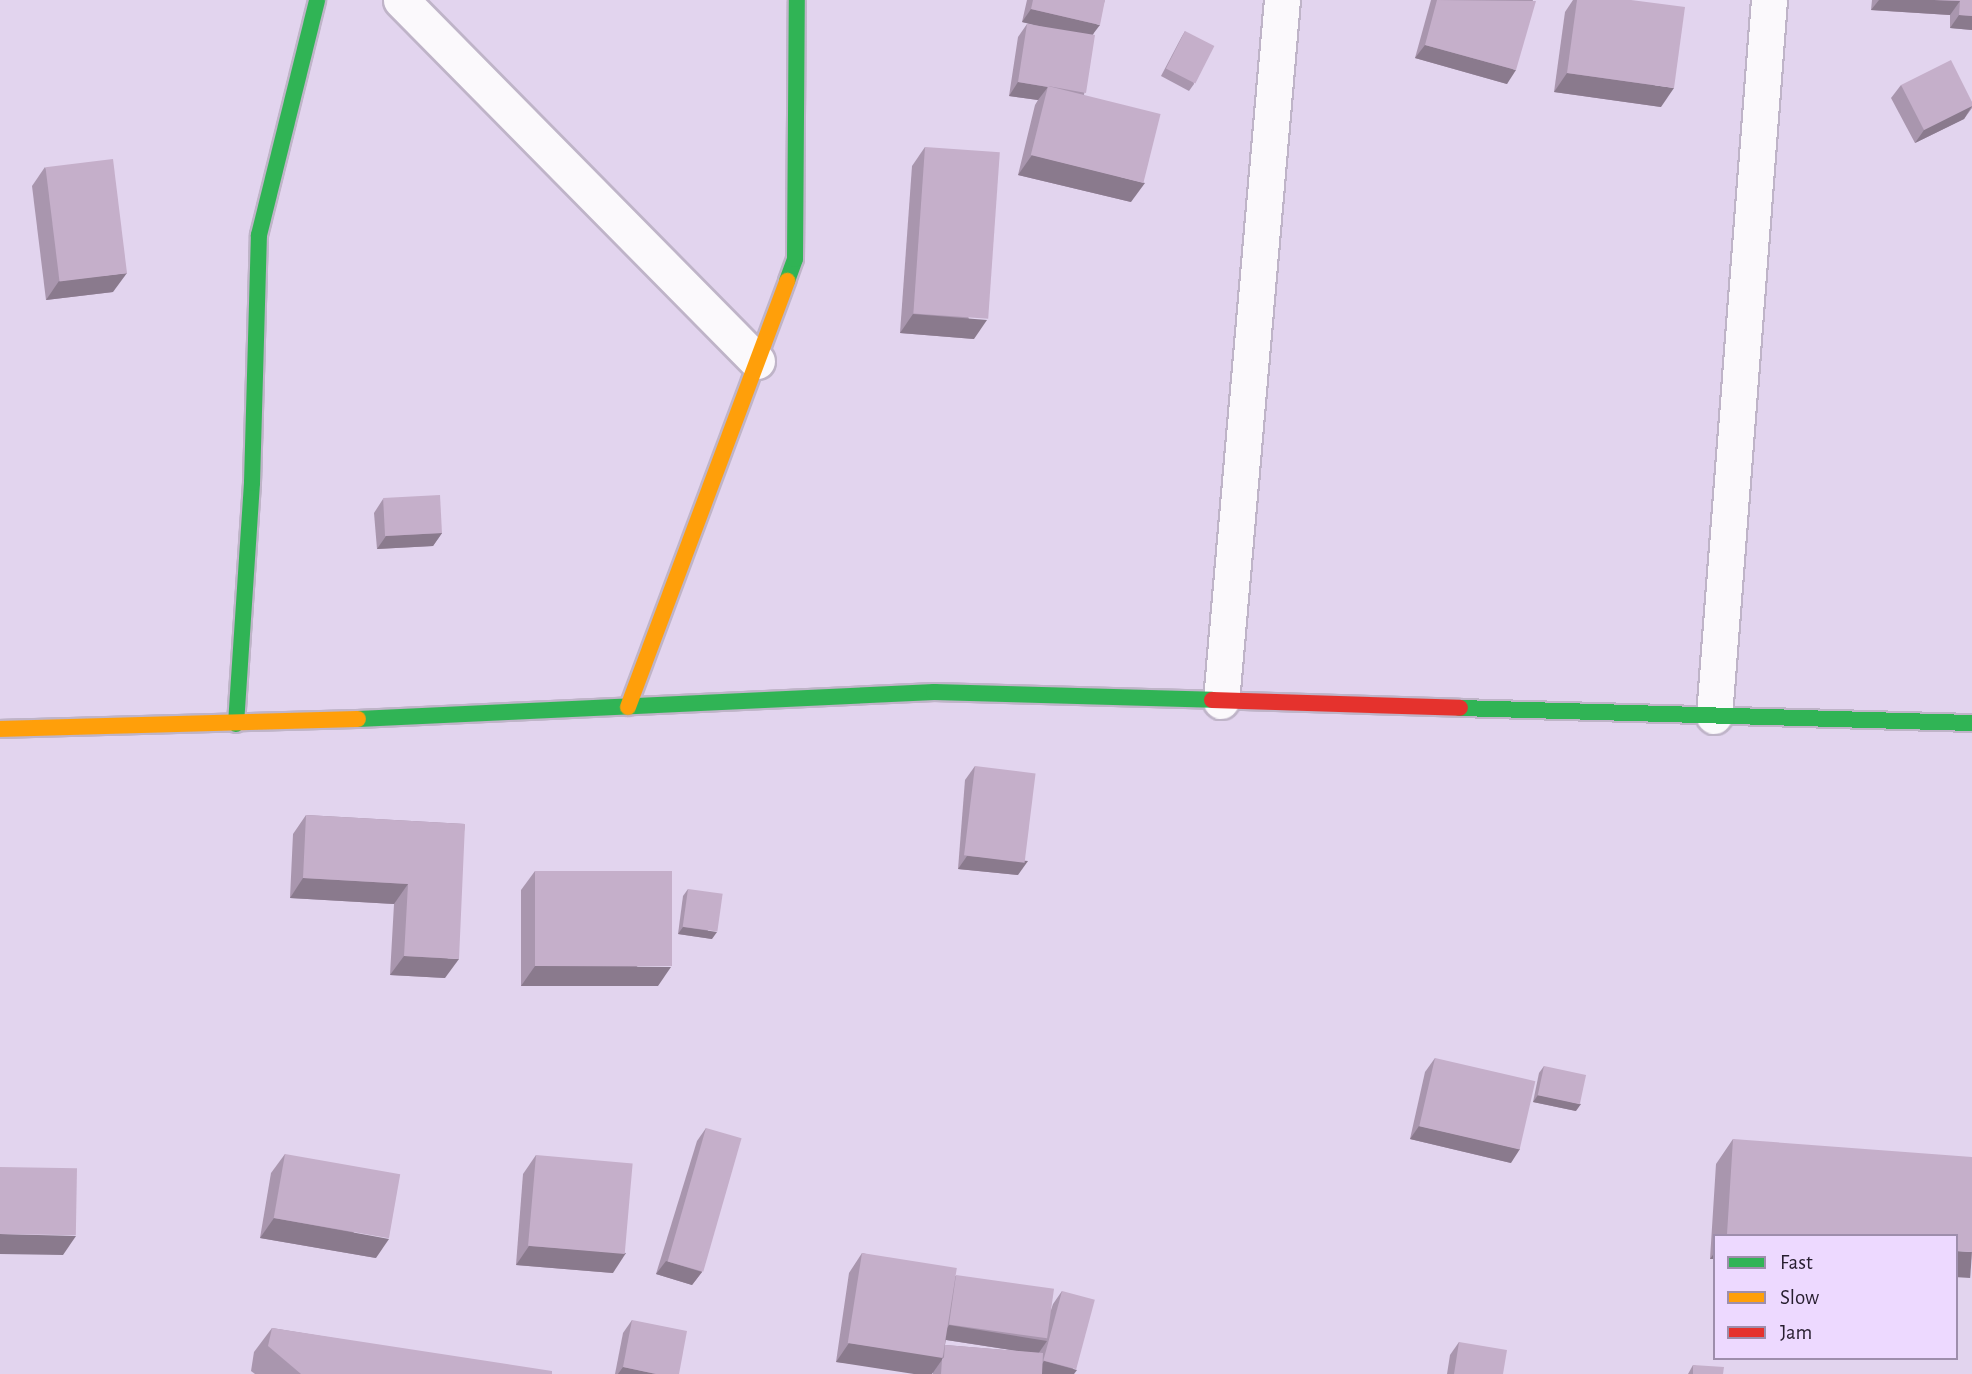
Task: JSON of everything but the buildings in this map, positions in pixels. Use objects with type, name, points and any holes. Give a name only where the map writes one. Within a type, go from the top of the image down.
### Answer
[{"type":"main road","points":[[236,724],[252,483],[259,235],[317,0]]},
{"type":"main road","points":[[628,707],[795,259],[797,0]]},
{"type":"main road","points":[[0,729],[236,724],[934,692],[1972,723]]},
{"type":"street","points":[[401,0],[757,361]]},
{"type":"street","points":[[1220,701],[1282,0]]},
{"type":"street","points":[[1714,716],[1769,0]]},
{"type":"traffic: fast","points":[[236,724],[252,483],[259,235],[317,0]]},
{"type":"traffic: fast","points":[[787,281],[795,259],[797,0]]},
{"type":"traffic: fast","points":[[358,719],[934,692],[1212,700]]},
{"type":"traffic: fast","points":[[1460,708],[1972,723]]},
{"type":"traffic: slow","points":[[628,707],[787,281]]},
{"type":"traffic: slow","points":[[0,729],[358,719]]},
{"type":"traffic: jam","points":[[1212,700],[1460,708]]}]
